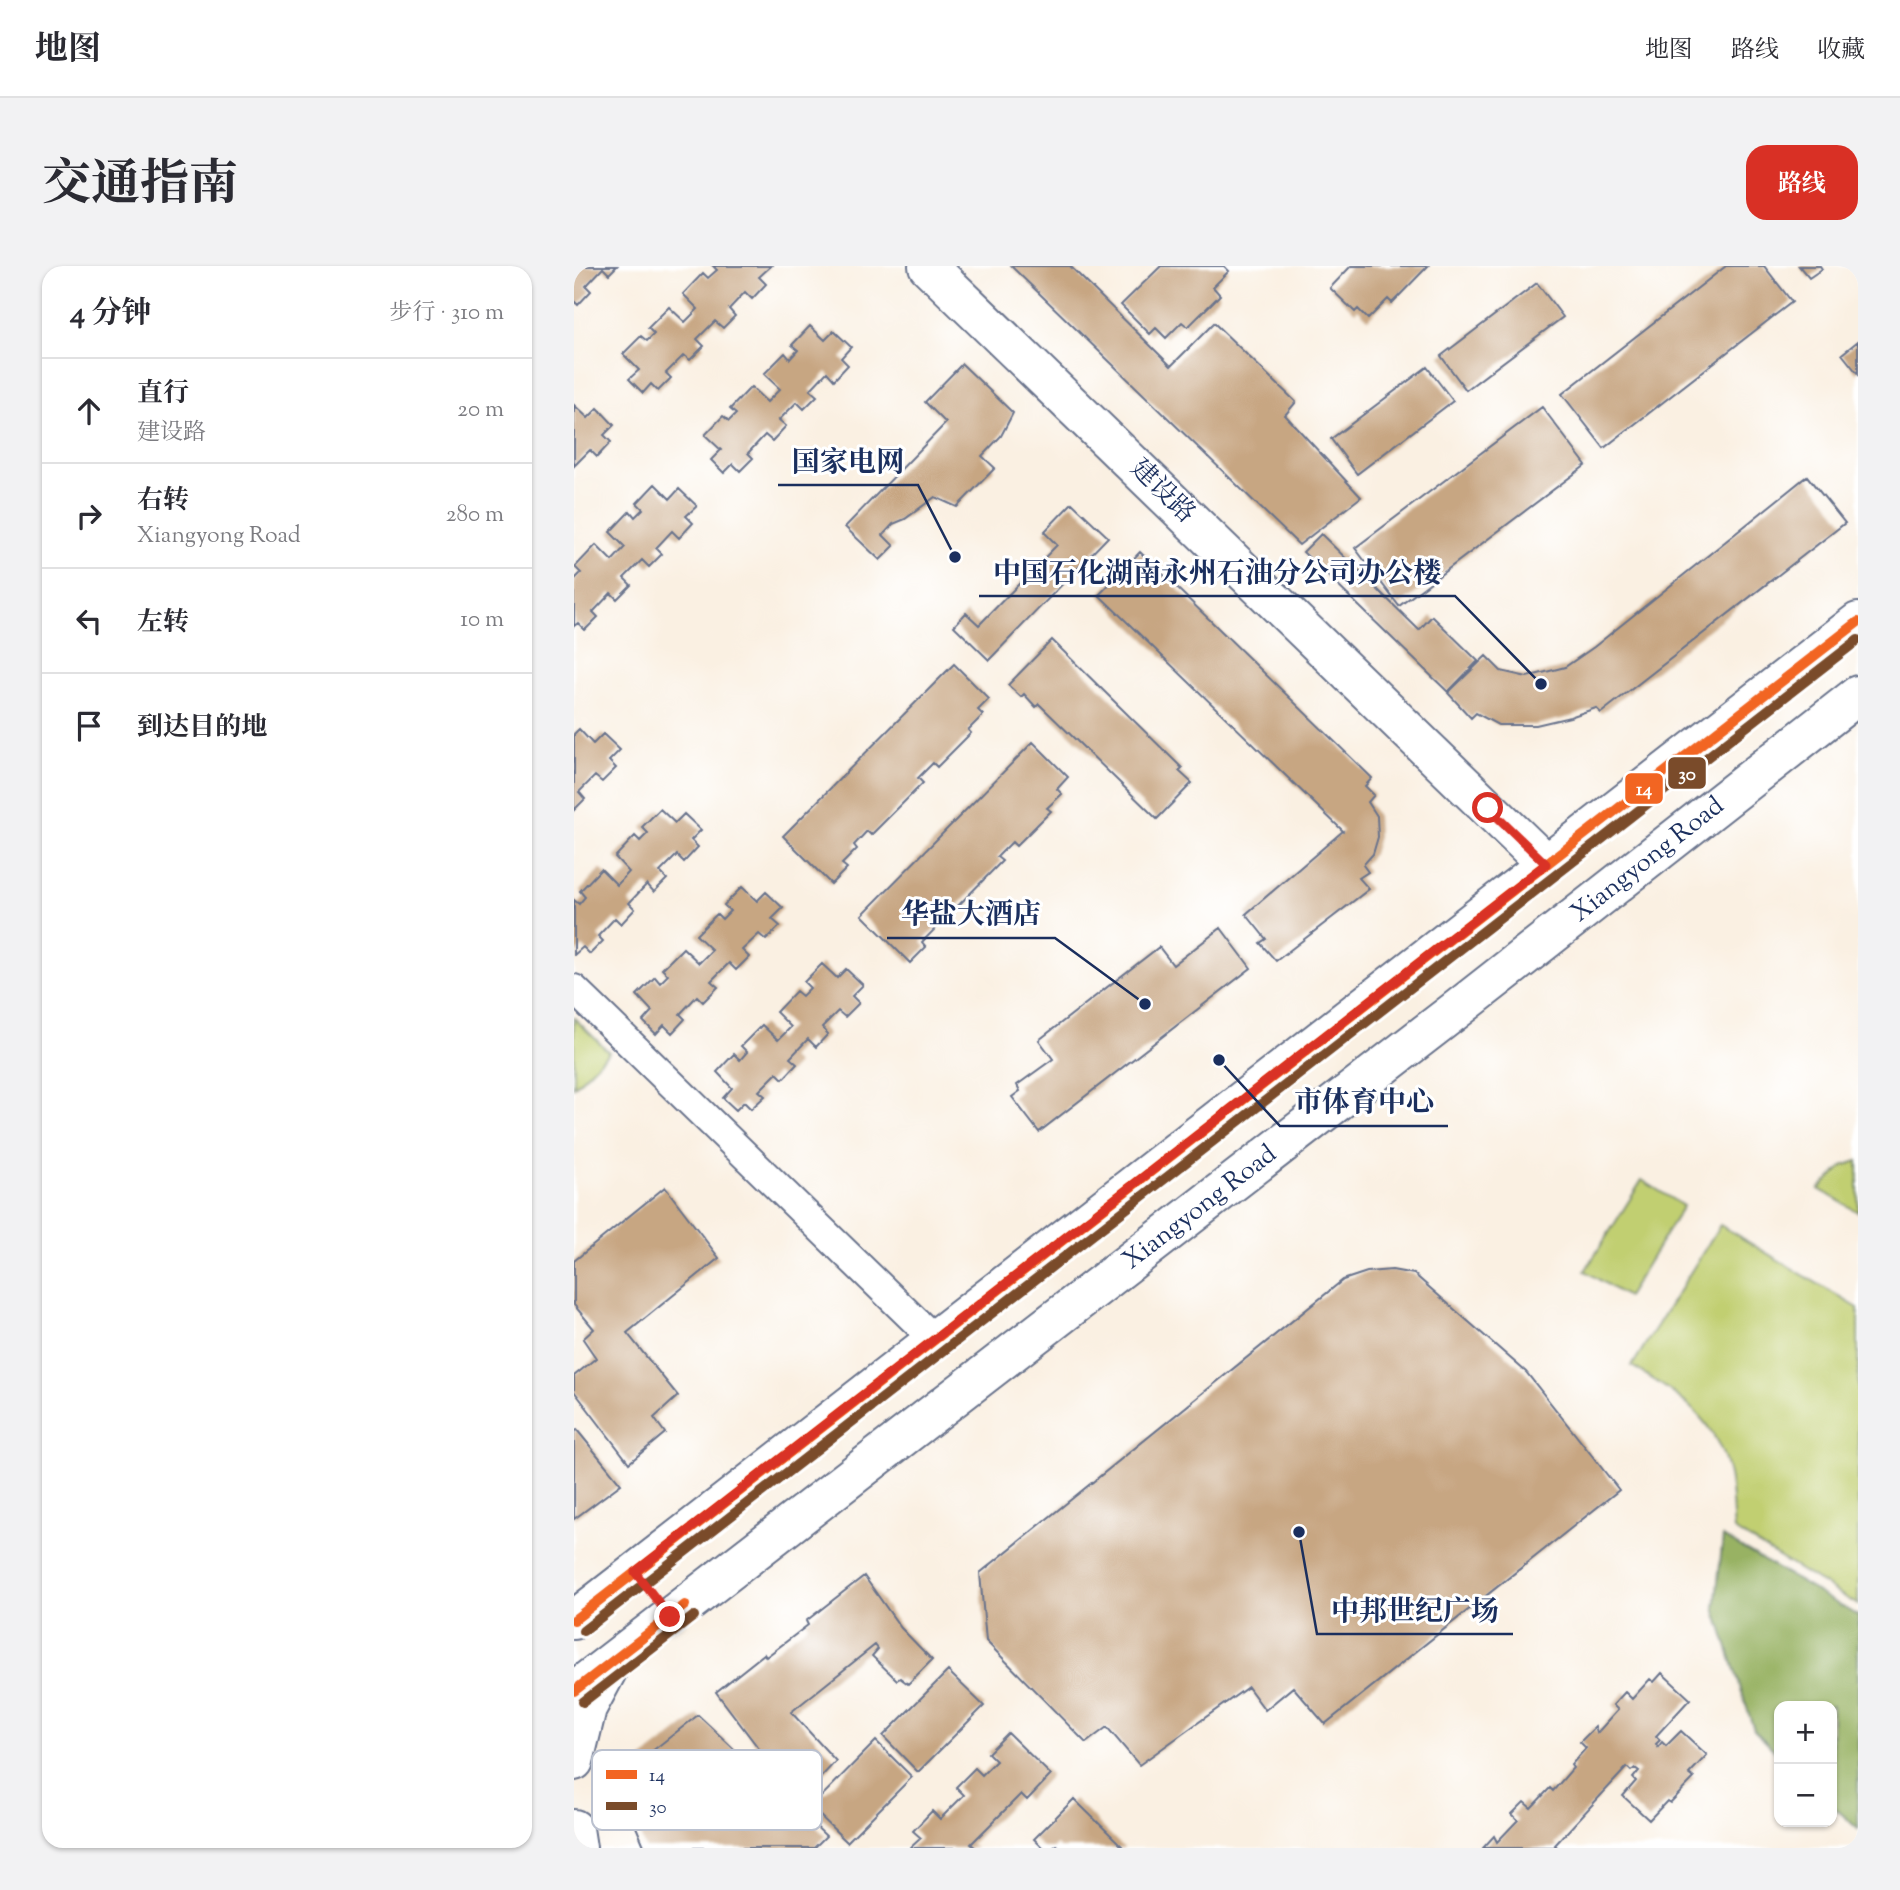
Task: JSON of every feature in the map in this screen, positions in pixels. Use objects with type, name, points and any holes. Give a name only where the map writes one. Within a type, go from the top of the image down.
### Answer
[{"type":"main road","name":"建设路","points":[[929,266],[1546,864]]},
{"type":"main road","points":[[576,1618],[1858,622]]},
{"type":"main road","name":"Xiangyong Road","points":[[574,1691],[1450,1015],[1858,695]]},
{"type":"main road","points":[[635,1572],[670,1617]]},
{"type":"main road","points":[[574,1761],[587,1709],[612,1662]]},
{"type":"main road","points":[[574,1829],[577,1848]]},
{"type":"street","points":[[574,989],[934,1339]]},
{"type":"green space","points":[[574,1018],[609,1052],[574,1087]]},
{"type":"green space","points":[[1858,1161],[1858,1212],[1819,1189],[1843,1166]]},
{"type":"green space","points":[[1642,1180],[1683,1206],[1627,1297],[1585,1271]]},
{"type":"green space","points":[[1720,1225],[1858,1308],[1858,1605],[1734,1530],[1730,1478],[1714,1435],[1692,1408],[1632,1366]]},
{"type":"green space","points":[[1723,1537],[1858,1616],[1858,1829],[1837,1810],[1837,1701],[1774,1701],[1774,1750],[1754,1730],[1715,1608]]},
{"type":"building","points":[[574,266],[617,266],[609,274],[603,268],[586,286],[591,291],[578,305],[574,301]]},
{"type":"building","points":[[713,266],[771,266],[759,277],[766,284],[752,299],[745,292],[729,309],[735,316],[723,328],[715,321],[697,339],[704,346],[690,360],[684,355],[666,373],[671,378],[658,391],[651,384],[643,393],[629,379],[639,370],[623,354],[641,336],[647,341],[654,334],[648,328],[669,307],[685,322],[698,309],[683,294],[703,273],[708,278],[717,270]]},
{"type":"building","points":[[1011,266],[1070,266],[1171,366],[1214,323],[1296,402],[1285,415],[1361,497],[1299,545]]},
{"type":"building","points":[[1161,266],[1224,266],[1229,271],[1213,287],[1220,295],[1188,327],[1182,322],[1166,338],[1156,328],[1150,334],[1121,305]]},
{"type":"building","points":[[1351,266],[1428,266],[1392,303],[1388,299],[1368,319],[1358,309],[1355,312],[1330,288]]},
{"type":"building","points":[[1726,266],[1764,266],[1792,302],[1604,448],[1562,394]]},
{"type":"building","points":[[1799,266],[1820,266],[1822,269],[1809,278]]},
{"type":"building","points":[[1537,283],[1563,317],[1466,390],[1441,356]]},
{"type":"building","points":[[810,326],[825,340],[834,331],[851,347],[841,358],[848,365],[834,380],[827,372],[810,390],[817,396],[804,409],[797,402],[779,420],[786,426],[772,441],[765,435],[748,453],[753,458],[740,471],[733,464],[724,473],[711,460],[721,450],[705,435],[723,416],[729,421],[736,414],[730,409],[751,387],[767,402],[780,389],[764,374],[785,353],[790,359],[798,350],[792,345]]},
{"type":"building","points":[[1858,341],[1858,374],[1842,354]]},
{"type":"building","points":[[962,364],[1013,413],[1001,436],[982,456],[995,468],[957,507],[935,497],[905,519],[893,524],[883,535],[894,546],[880,560],[845,527],[946,423],[925,402]]},
{"type":"building","points":[[1427,367],[1453,401],[1357,474],[1331,439]]},
{"type":"building","points":[[574,405],[588,418],[598,408],[614,425],[604,435],[611,442],[597,457],[590,450],[574,466]]},
{"type":"building","points":[[1542,407],[1586,465],[1399,606],[1355,548]]},
{"type":"building","points":[[1807,476],[1845,523],[1601,713],[1596,708],[1536,725],[1498,725],[1476,713],[1471,718],[1448,693],[1486,656],[1501,671],[1527,677],[1565,667],[1594,647]]},
{"type":"building","points":[[655,484],[670,499],[679,489],[697,506],[686,516],[693,523],[679,538],[672,531],[656,548],[662,554],[649,567],[642,560],[624,578],[631,585],[617,599],[611,593],[593,612],[598,617],[585,630],[578,623],[574,626],[574,580],[581,573],[575,567],[596,545],[612,561],[625,547],[610,532],[630,511],[635,517],[643,509],[637,503]]},
{"type":"building","points":[[1072,503],[1108,537],[989,660],[954,626],[966,613],[979,625],[1057,545],[1044,532]]},
{"type":"building","points":[[1321,534],[1419,630],[1432,616],[1478,661],[1448,692],[1303,552]]},
{"type":"building","points":[[1140,552],[1372,778],[1365,786],[1374,795],[1368,802],[1377,816],[1378,837],[1373,854],[1363,865],[1368,872],[1359,878],[1369,889],[1276,961],[1260,943],[1266,939],[1246,914],[1343,831],[1099,595]]},
{"type":"building","points":[[1052,640],[1182,768],[1179,771],[1192,783],[1157,819],[1039,704],[1036,707],[1024,694],[1021,697],[1008,685]]},
{"type":"building","points":[[954,664],[989,699],[978,710],[983,715],[968,730],[971,733],[937,767],[933,763],[918,778],[923,783],[871,835],[867,831],[854,845],[857,849],[842,864],[847,868],[831,884],[783,836]]},
{"type":"building","points":[[579,729],[593,744],[603,734],[620,750],[609,761],[616,768],[602,782],[595,776],[579,792],[585,799],[574,810],[574,734]]},
{"type":"building","points":[[1033,742],[1068,777],[1057,789],[1062,794],[1047,808],[1051,811],[1016,846],[1012,842],[997,857],[1002,861],[950,914],[946,910],[933,924],[936,928],[922,942],[926,947],[910,963],[862,915]]},
{"type":"building","points":[[660,809],[675,823],[684,814],[701,830],[691,840],[698,847],[684,862],[677,855],[660,872],[667,879],[654,892],[647,884],[629,903],[635,909],[621,924],[615,918],[598,936],[603,941],[590,954],[583,947],[574,955],[574,900],[579,904],[585,897],[580,891],[601,869],[617,885],[629,872],[615,857],[635,836],[640,841],[648,833],[642,827]]},
{"type":"building","points":[[742,887],[757,901],[766,892],[783,908],[772,919],[780,926],[766,940],[759,934],[742,950],[749,957],[736,970],[729,963],[711,981],[718,987],[703,1002],[697,996],[680,1014],[685,1019],[672,1033],[664,1025],[656,1034],[643,1021],[652,1011],[637,995],[655,977],[660,983],[668,975],[662,969],[683,948],[699,963],[712,950],[696,935],[717,914],[722,919],[730,911],[724,905]]},
{"type":"building","points":[[1221,928],[1251,968],[1039,1132],[1012,1097],[1020,1091],[1017,1085],[1053,1059],[1039,1040],[1159,947],[1173,965]]},
{"type":"building","points":[[822,964],[837,978],[846,969],[863,985],[852,996],[859,1003],[845,1017],[838,1011],[822,1027],[828,1034],[816,1047],[808,1039],[790,1058],[797,1064],[783,1079],[777,1073],[759,1091],[765,1096],[751,1109],[744,1102],[736,1110],[723,1098],[732,1088],[717,1072],[734,1054],[740,1060],[747,1052],[741,1046],[762,1025],[778,1040],[791,1027],[776,1012],[796,991],[802,996],[810,988],[804,982]]},
{"type":"building","points":[[665,1187],[719,1258],[627,1333],[678,1396],[654,1418],[665,1433],[629,1463],[574,1391],[574,1376],[596,1358],[583,1339],[594,1329],[574,1305],[574,1261]]},
{"type":"building","points":[[1392,1270],[1414,1274],[1526,1372],[1619,1490],[1325,1724],[1293,1687],[1265,1710],[1248,1687],[1139,1765],[1107,1727],[1086,1743],[986,1641],[980,1573],[1343,1280],[1367,1272]]},
{"type":"building","points":[[577,1430],[621,1484],[574,1519],[574,1432]]},
{"type":"building","points":[[864,1576],[901,1628],[932,1660],[908,1684],[900,1678],[897,1680],[872,1656],[878,1649],[875,1645],[791,1712],[836,1761],[822,1776],[822,1750],[760,1750],[716,1692],[764,1654],[766,1657],[808,1625],[806,1621]]},
{"type":"building","points":[[948,1671],[984,1706],[918,1772],[883,1736]]},
{"type":"building","points":[[1662,1673],[1690,1699],[1656,1736],[1660,1740],[1656,1744],[1658,1747],[1662,1742],[1666,1746],[1681,1731],[1707,1755],[1689,1774],[1694,1778],[1670,1803],[1667,1801],[1649,1820],[1623,1796],[1636,1781],[1633,1778],[1639,1771],[1635,1768],[1631,1771],[1627,1767],[1555,1845],[1558,1848],[1483,1848],[1494,1836],[1497,1842],[1518,1820],[1512,1814],[1524,1802],[1531,1808],[1550,1788],[1553,1791],[1586,1748],[1580,1742],[1595,1727],[1597,1733],[1618,1710],[1613,1705],[1625,1692],[1632,1699],[1650,1679],[1654,1682]]},
{"type":"building","points":[[698,1715],[735,1750],[653,1750]]},
{"type":"building","points":[[1008,1733],[1051,1775],[1027,1800],[1021,1794],[971,1844],[976,1848],[910,1848],[921,1838],[913,1831],[932,1811],[940,1819],[964,1795],[956,1787],[975,1768],[982,1775],[996,1761],[988,1753]]},
{"type":"building","points":[[876,1741],[912,1777],[847,1842],[822,1818],[822,1796]]},
{"type":"building","points":[[1074,1799],[1124,1848],[1060,1848],[1057,1845],[1043,1848],[1034,1839]]},
{"type":"building","points":[[637,1830],[820,1830],[826,1836],[814,1848],[645,1848]]},
{"type":"transit line","name":"14","points":[[574,1620],[1858,622]]},
{"type":"transit line","name":"30","points":[[583,1631],[1858,640]]},
{"type":"transit line","name":"14","points":[[574,1691],[685,1605]]},
{"type":"transit line","name":"30","points":[[583,1702],[694,1616]]},
{"type":"place","name":"国家电网","points":[[955,557]]},
{"type":"place","name":"中国石化湖南永州石油分公司办公楼","points":[[1541,684]]},
{"type":"place","name":"华盐大酒店","points":[[1145,1004]]},
{"type":"place","name":"市体育中心","points":[[1219,1060]]},
{"type":"place","name":"中邦世纪广场","points":[[1299,1532]]},
{"type":"route","points":[[670,1617],[635,1572],[1546,864],[1488,808]]}]
